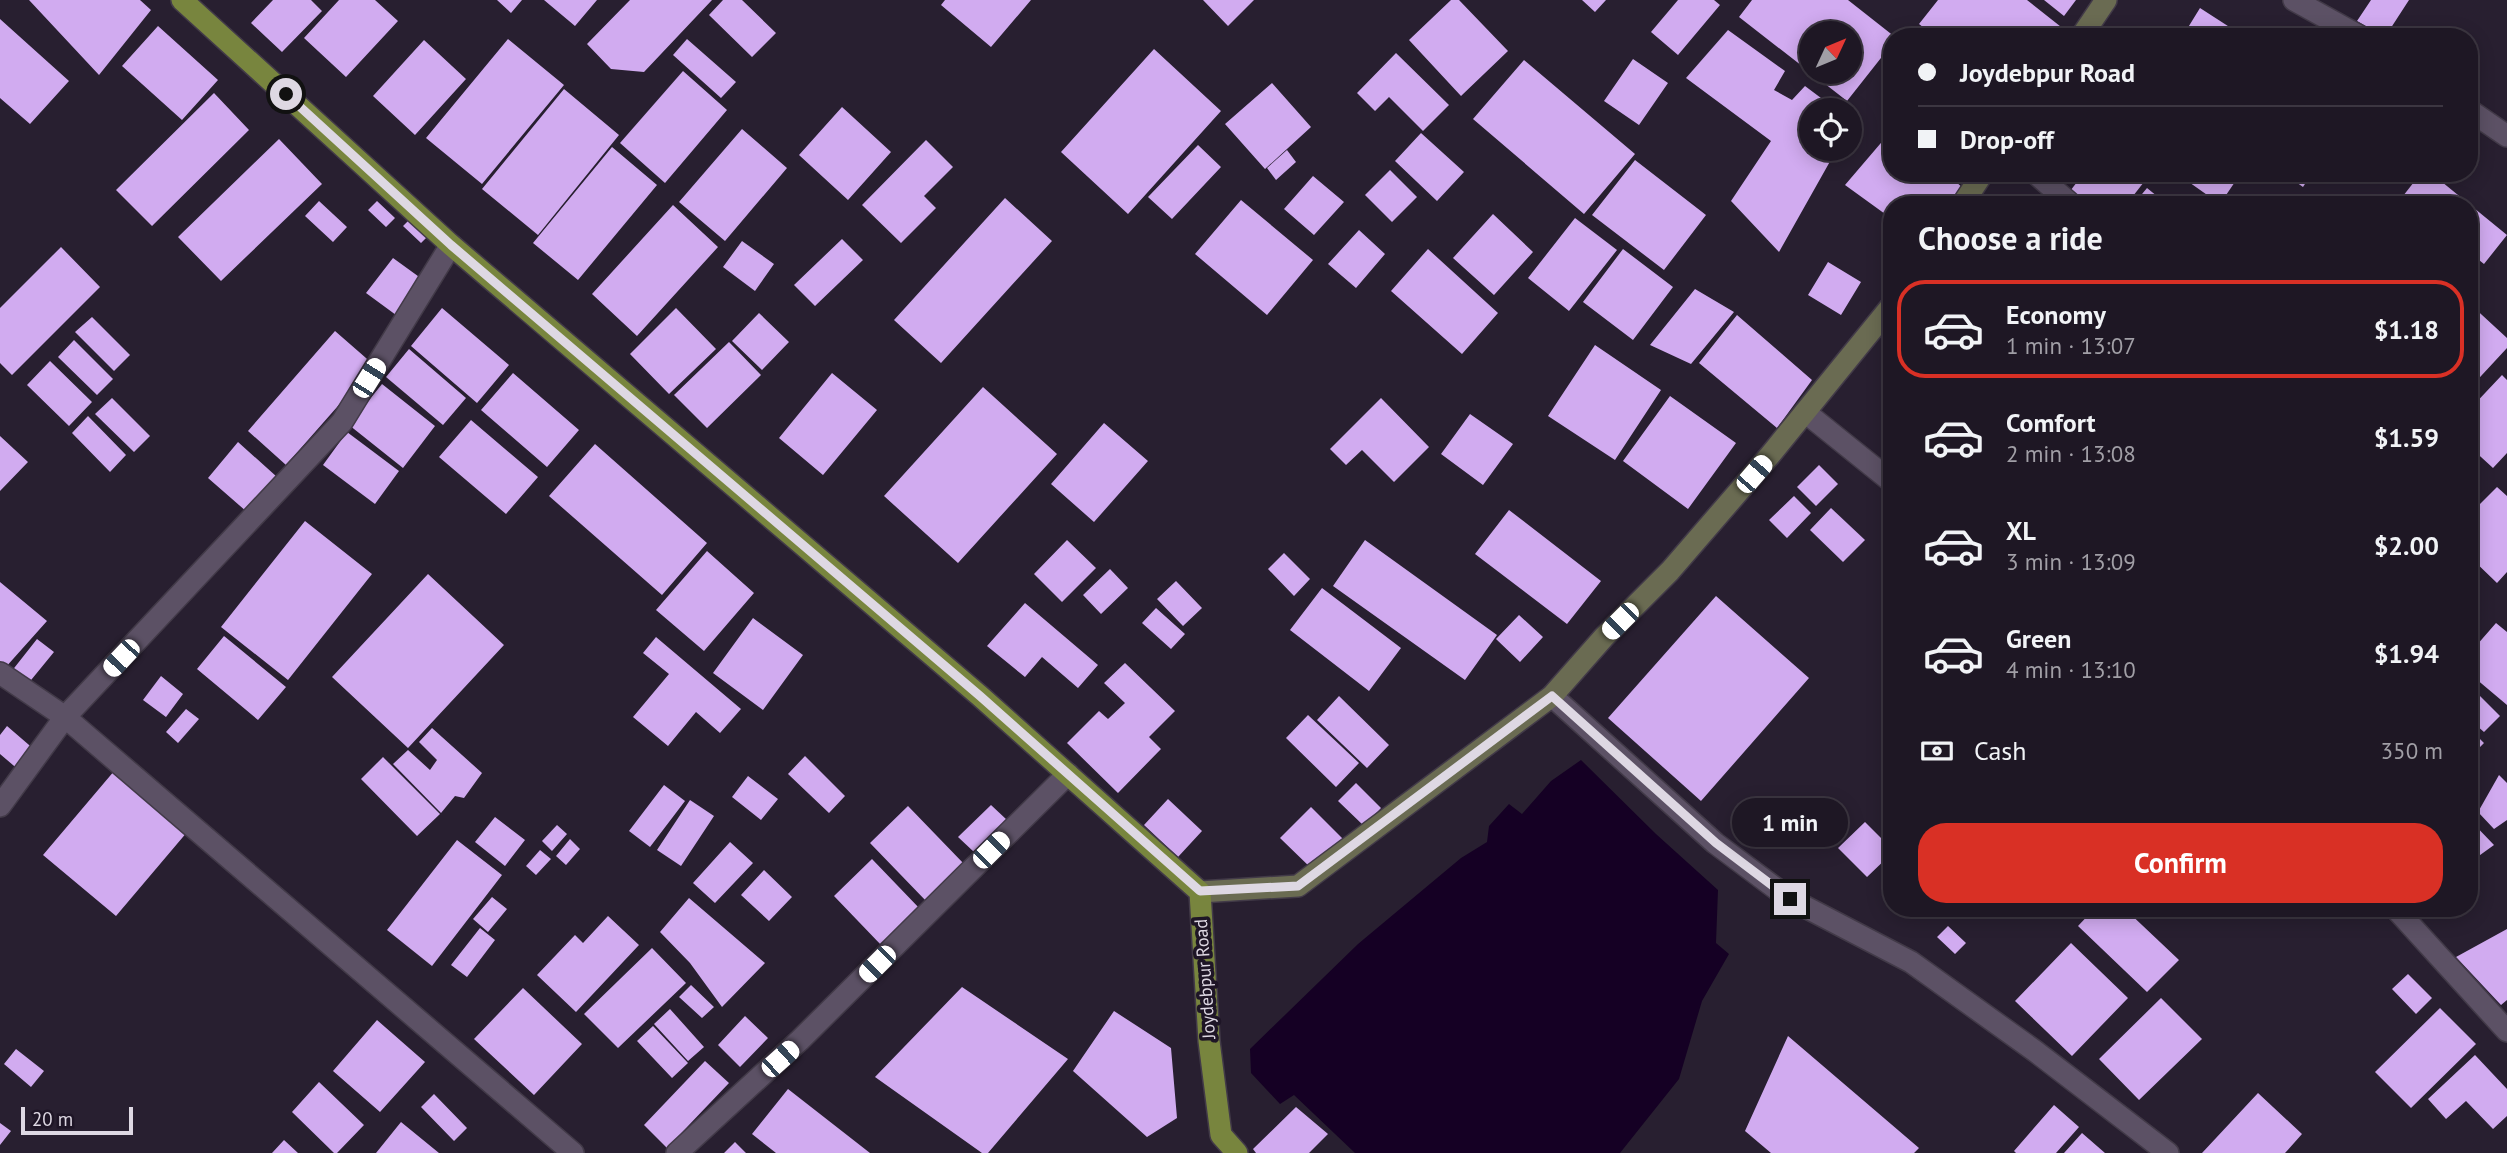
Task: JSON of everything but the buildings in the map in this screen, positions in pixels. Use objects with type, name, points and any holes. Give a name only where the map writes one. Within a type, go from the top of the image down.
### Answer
[{"type":"main road","points":[[182,0],[451,245],[980,696],[1200,891]]},
{"type":"main road","name":"Joydebpur Road","points":[[1200,891],[1209,1041],[1221,1135],[1237,1153]]},
{"type":"street","points":[[2087,28],[2106,0]]},
{"type":"street","points":[[2294,0],[2345,28]]},
{"type":"street","points":[[2478,116],[2507,136]]},
{"type":"street","points":[[2045,182],[2062,196]]},
{"type":"street","points":[[0,806],[65,717],[342,422],[451,245]]},
{"type":"street","points":[[1200,891],[1298,886],[1552,696],[1670,571],[1883,316]]},
{"type":"street","points":[[1805,412],[1883,475]]},
{"type":"street","points":[[0,673],[65,717],[573,1153]]},
{"type":"street","points":[[1552,696],[1716,843],[1790,899],[1911,962],[2035,1051],[2168,1153]]},
{"type":"street","points":[[677,1153],[800,1040],[1068,774]]},
{"type":"street","points":[[2403,917],[2507,1031]]},
{"type":"shaded area","points":[[1581,760],[1718,890],[1716,943],[1729,954],[1702,1001],[1679,1079],[1620,1153],[1355,1153],[1294,1095],[1280,1104],[1251,1073],[1250,1049],[1358,944],[1461,858],[1487,842],[1489,826],[1509,804],[1522,814],[1551,781]]},
{"type":"route","points":[[286,94],[451,245],[980,696],[1200,891],[1298,886],[1552,696],[1716,843],[1790,899]]}]
